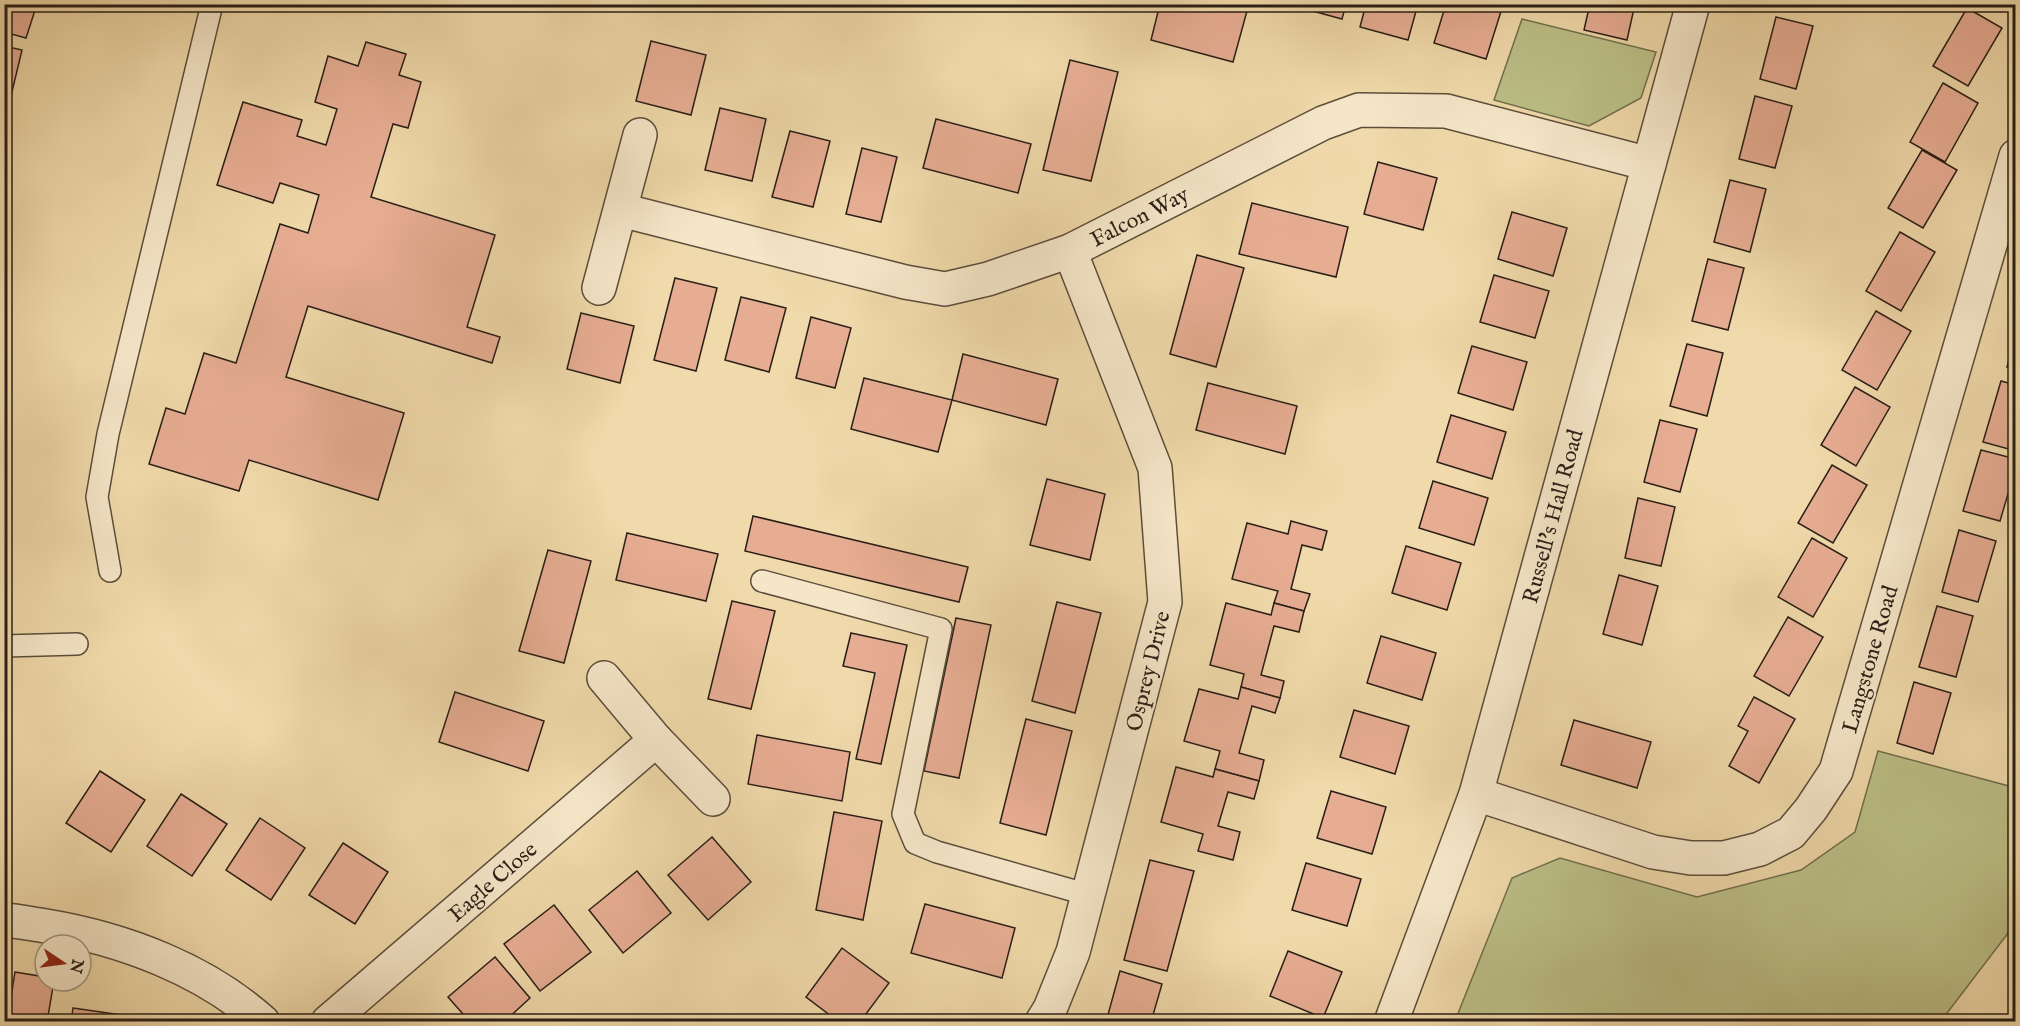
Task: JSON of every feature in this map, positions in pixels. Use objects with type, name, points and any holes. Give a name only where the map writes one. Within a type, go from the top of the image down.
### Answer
[{"type":"street","name":"Russell's Hall Road","points":[[1391,1022],[1476,794],[1693,4]]},
{"type":"street","name":"Falcon Way","points":[[621,210],[905,282],[945,289],[988,279],[1070,251],[1323,123],[1359,110],[1446,111],[1649,164]]},
{"type":"street","points":[[599,288],[640,135]]},
{"type":"street","name":"Langstone Road","points":[[1476,794],[1653,852],[1691,858],[1724,858],[1760,849],[1791,833],[1836,771],[2016,156]]},
{"type":"street","name":"Osprey Drive","points":[[1042,1022],[1073,952],[1165,602],[1155,468],[1070,251]]},
{"type":"street","points":[[604,678],[656,740],[713,799]]},
{"type":"street","name":"Eagle Close","points":[[328,1022],[656,740]]},
{"type":"street","points":[[4,920],[82,932],[158,957],[221,990],[264,1022]]},
{"type":"lane","points":[[110,570],[97,497],[108,434],[212,4]]},
{"type":"lane","points":[[762,580],[941,629],[903,814],[915,843],[937,852],[1089,895]]},
{"type":"lane","points":[[4,646],[77,644]]},
{"type":"green space","points":[[1522,19],[1656,52],[1641,98],[1589,126],[1494,100]]},
{"type":"green space","points":[[1878,751],[2009,786],[2015,764],[2015,924],[1941,1021],[1455,1021],[1512,878],[1560,858],[1697,897],[1801,870],[1855,832]]},
{"type":"building","points":[[4,4],[37,4],[26,38],[4,32]]},
{"type":"building","points":[[1160,4],[1223,4],[1247,11],[1233,62],[1151,40]]},
{"type":"building","points":[[1287,4],[1346,4],[1342,19]]},
{"type":"building","points":[[1366,4],[1418,4],[1408,40],[1360,27]]},
{"type":"building","points":[[1446,4],[1503,5],[1486,59],[1434,43]]},
{"type":"building","points":[[1576,4],[1635,4],[1627,40],[1584,30],[1589,8]]},
{"type":"building","points":[[1967,8],[2002,28],[1968,86],[1933,66]]},
{"type":"building","points":[[1776,17],[1813,26],[1796,89],[1760,79]]},
{"type":"building","points":[[651,41],[706,55],[691,115],[636,101]]},
{"type":"building","points":[[366,42],[406,54],[399,75],[421,82],[408,128],[393,124],[371,197],[495,235],[467,327],[500,337],[492,363],[308,306],[286,377],[404,413],[378,500],[249,460],[239,491],[149,464],[166,408],[185,414],[204,353],[236,363],[280,224],[308,233],[319,195],[280,183],[273,203],[217,185],[243,102],[302,120],[297,136],[326,145],[337,109],[315,102],[328,56],[358,66]]},
{"type":"building","points":[[4,46],[22,50],[4,125]]},
{"type":"building","points":[[1070,60],[1118,72],[1091,181],[1043,170]]},
{"type":"building","points":[[1943,83],[1978,103],[1945,162],[1910,142]]},
{"type":"building","points":[[1755,96],[1792,106],[1775,168],[1739,159]]},
{"type":"building","points":[[720,108],[766,119],[752,181],[705,170]]},
{"type":"building","points":[[936,119],[1031,144],[1018,193],[923,168]]},
{"type":"building","points":[[790,131],[830,141],[813,207],[772,197]]},
{"type":"building","points":[[862,148],[897,157],[881,222],[846,214]]},
{"type":"building","points":[[1922,150],[1957,170],[1923,228],[1888,208]]},
{"type":"building","points":[[1378,162],[1437,178],[1423,230],[1364,214]]},
{"type":"building","points":[[1730,180],[1766,189],[1750,252],[1714,242]]},
{"type":"building","points":[[1252,203],[1348,227],[1336,277],[1239,254]]},
{"type":"building","points":[[1512,212],[1567,228],[1553,276],[1498,259]]},
{"type":"building","points":[[1900,232],[1935,252],[1901,311],[1866,291]]},
{"type":"building","points":[[1197,255],[1244,268],[1216,367],[1170,354]]},
{"type":"building","points":[[1708,259],[1744,268],[1728,330],[1692,321]]},
{"type":"building","points":[[1494,275],[1549,291],[1535,338],[1480,322]]},
{"type":"building","points":[[675,278],[717,288],[696,371],[654,360]]},
{"type":"building","points":[[741,297],[786,308],[769,372],[725,360]]},
{"type":"building","points":[[1876,311],[1911,331],[1877,390],[1842,370]]},
{"type":"building","points":[[581,313],[634,326],[620,383],[567,369]]},
{"type":"building","points":[[811,317],[851,328],[835,388],[796,378]]},
{"type":"building","points":[[2016,335],[2016,370],[2007,367]]},
{"type":"building","points":[[1687,344],[1723,353],[1707,416],[1670,406]]},
{"type":"building","points":[[1472,346],[1527,362],[1513,410],[1458,393]]},
{"type":"building","points":[[963,354],[1058,379],[1046,425],[952,400]]},
{"type":"building","points":[[864,378],[952,400],[938,452],[851,429]]},
{"type":"building","points":[[2001,381],[2016,385],[2016,451],[1983,442]]},
{"type":"building","points":[[1208,383],[1297,406],[1285,454],[1196,430]]},
{"type":"building","points":[[1855,387],[1890,407],[1856,466],[1821,445]]},
{"type":"building","points":[[1451,415],[1506,432],[1492,479],[1437,462]]},
{"type":"building","points":[[1660,420],[1697,429],[1680,492],[1644,482]]},
{"type":"building","points":[[1981,450],[2016,459],[2016,467],[2000,521],[1963,511]]},
{"type":"building","points":[[1832,465],[1867,485],[1833,543],[1798,523]]},
{"type":"building","points":[[1047,479],[1105,494],[1090,560],[1030,545]]},
{"type":"building","points":[[1433,481],[1488,498],[1474,545],[1419,528]]},
{"type":"building","points":[[1638,498],[1675,507],[1661,566],[1625,558]]},
{"type":"building","points":[[753,516],[968,567],[959,602],[745,551]]},
{"type":"building","points":[[1291,521],[1327,531],[1322,550],[1302,545],[1291,589],[1310,594],[1304,611],[1274,603],[1278,591],[1232,579],[1247,523],[1288,534]]},
{"type":"building","points":[[1959,530],[1996,541],[1978,602],[1942,592]]},
{"type":"building","points":[[627,533],[718,554],[706,601],[616,580]]},
{"type":"building","points":[[1812,538],[1847,558],[1813,617],[1778,597]]},
{"type":"building","points":[[1406,546],[1461,563],[1447,610],[1392,593]]},
{"type":"building","points":[[548,550],[591,561],[564,663],[519,651]]},
{"type":"building","points":[[1619,575],[1658,586],[1642,645],[1603,634]]},
{"type":"building","points":[[732,601],[775,611],[751,709],[708,699]]},
{"type":"building","points":[[1057,602],[1101,613],[1075,713],[1032,701]]},
{"type":"building","points":[[1226,603],[1271,615],[1274,603],[1304,611],[1299,632],[1274,626],[1261,675],[1284,681],[1280,698],[1241,687],[1244,674],[1210,665]]},
{"type":"building","points":[[1937,606],[1973,616],[1956,677],[1919,667]]},
{"type":"building","points":[[1788,617],[1823,637],[1789,696],[1754,676]]},
{"type":"building","points":[[956,618],[991,625],[959,778],[924,771]]},
{"type":"building","points":[[851,633],[907,645],[881,764],[856,759],[875,673],[843,666]]},
{"type":"building","points":[[1381,636],[1436,653],[1422,700],[1367,683]]},
{"type":"building","points":[[1914,682],[1951,693],[1933,754],[1897,743]]},
{"type":"building","points":[[1241,687],[1280,698],[1275,713],[1252,706],[1239,753],[1264,760],[1259,781],[1215,769],[1220,751],[1184,741],[1199,689],[1238,699]]},
{"type":"building","points":[[455,692],[544,721],[528,771],[439,742]]},
{"type":"building","points":[[1754,697],[1795,719],[1759,783],[1729,766],[1748,731],[1738,726]]},
{"type":"building","points":[[1354,710],[1409,726],[1395,774],[1340,757]]},
{"type":"building","points":[[1026,719],[1072,731],[1046,835],[1000,823]]},
{"type":"building","points":[[1574,720],[1651,742],[1637,788],[1561,765]]},
{"type":"building","points":[[757,735],[850,752],[842,801],[748,784]]},
{"type":"building","points":[[1176,767],[1213,777],[1215,769],[1259,781],[1254,799],[1228,792],[1218,826],[1240,832],[1233,860],[1198,851],[1203,834],[1161,822]]},
{"type":"building","points":[[100,771],[145,800],[111,852],[66,823]]},
{"type":"building","points":[[1331,791],[1386,807],[1372,854],[1317,838]]},
{"type":"building","points":[[181,794],[227,824],[192,876],[147,846]]},
{"type":"building","points":[[834,812],[882,821],[863,920],[816,910]]},
{"type":"building","points":[[260,818],[305,848],[271,900],[226,870]]},
{"type":"building","points":[[712,837],[751,882],[708,920],[668,875]]},
{"type":"building","points":[[343,843],[388,872],[355,924],[309,895]]},
{"type":"building","points":[[1150,860],[1194,871],[1167,971],[1124,960]]},
{"type":"building","points":[[1306,863],[1361,879],[1347,926],[1292,910]]},
{"type":"building","points":[[637,871],[671,913],[623,953],[589,910]]},
{"type":"building","points":[[925,904],[1015,928],[1002,978],[911,953]]},
{"type":"building","points":[[554,905],[591,952],[540,991],[504,944]]},
{"type":"building","points":[[842,948],[889,983],[860,1022],[839,1022],[806,997]]},
{"type":"building","points":[[1288,951],[1342,972],[1323,1018],[1270,996]]},
{"type":"building","points":[[495,957],[530,998],[504,1022],[470,1022],[448,997]]},
{"type":"building","points":[[1120,971],[1162,984],[1151,1022],[1106,1022]]},
{"type":"building","points":[[15,972],[33,975],[33,993],[52,993],[47,1022],[7,1022]]},
{"type":"building","points":[[73,1008],[121,1015],[120,1022],[71,1022]]}]
